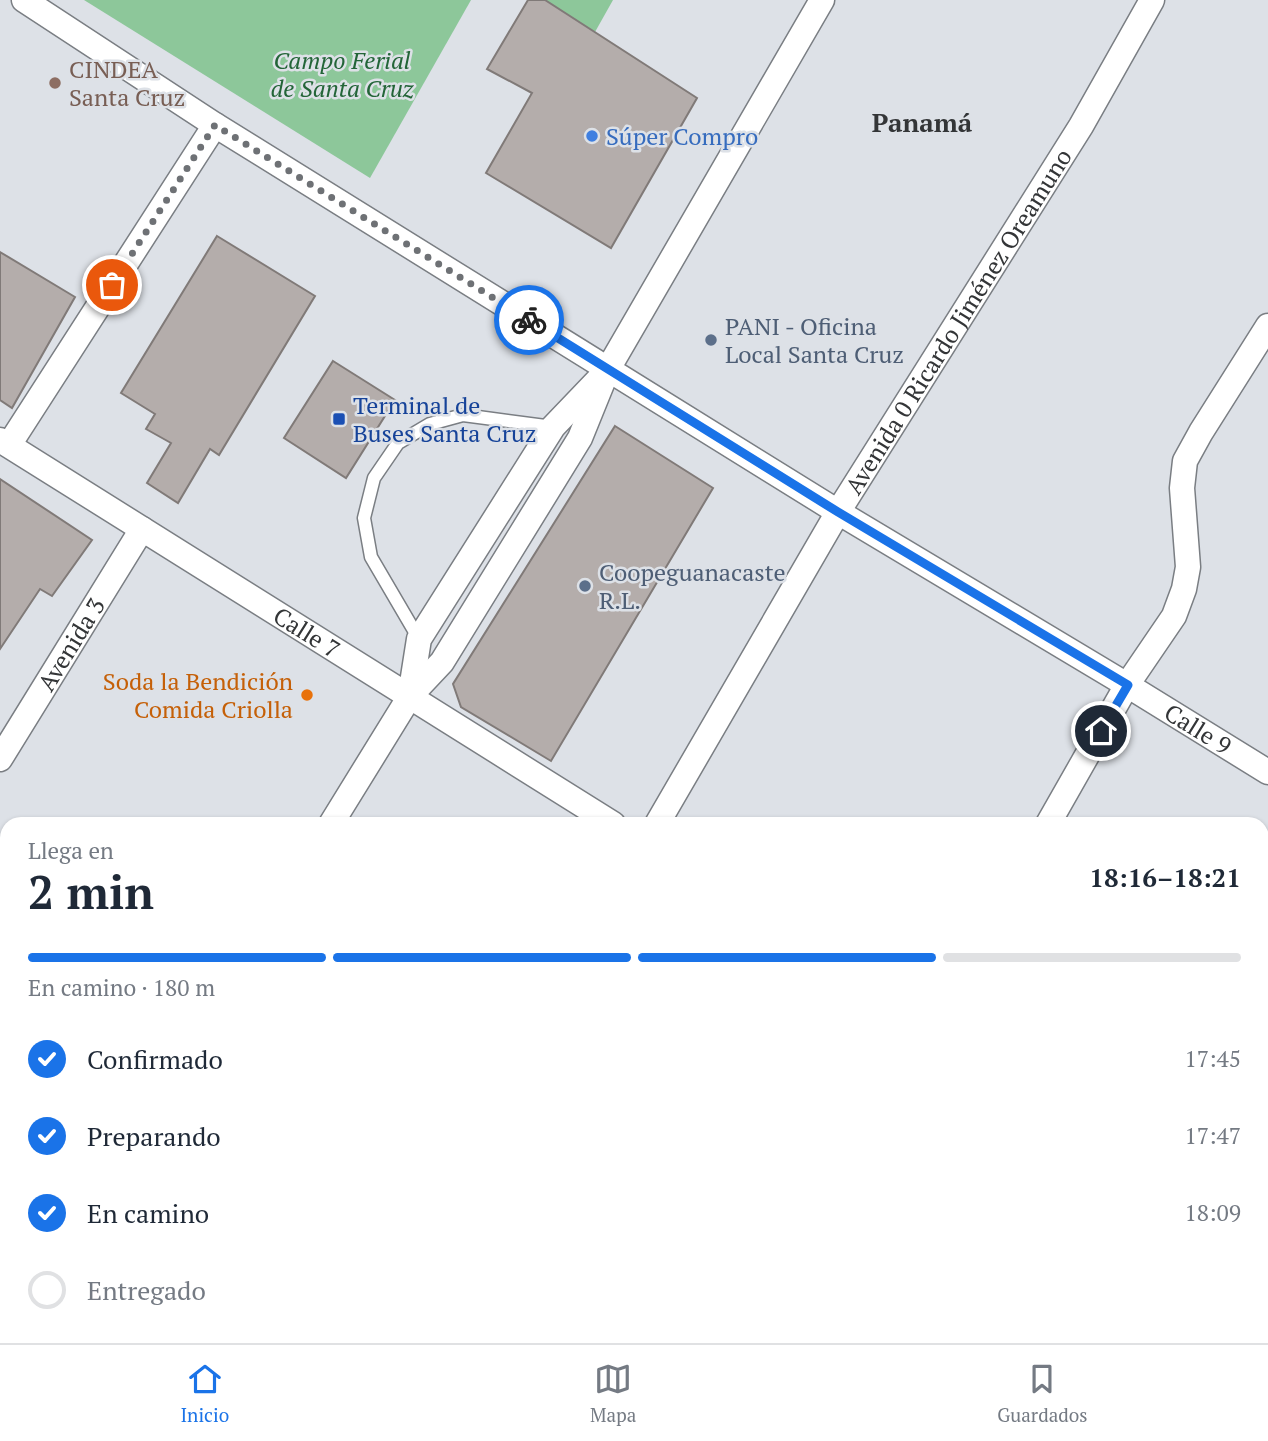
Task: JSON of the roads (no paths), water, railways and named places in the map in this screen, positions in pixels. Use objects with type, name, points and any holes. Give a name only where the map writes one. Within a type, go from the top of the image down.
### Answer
[{"type":"street","name":"Calle 9","points":[[24,0],[215,125],[838,512],[1268,772]]},
{"type":"street","points":[[335,817],[410,696],[442,662],[580,438],[608,369],[822,0]]},
{"type":"street","name":"Avenida 0 Ricardo Jiménez Oreamuno","points":[[661,817],[838,512],[1081,126],[1152,0]]},
{"type":"street","points":[[4,443],[215,125]]},
{"type":"street","points":[[1052,817],[1128,685],[1174,616],[1184,589],[1188,566],[1182,488],[1185,461],[1268,326]]},
{"type":"street","points":[[410,696],[419,639],[553,427],[608,369]]},
{"type":"street","name":"Calle 7","points":[[4,443],[602,817]]},
{"type":"street","name":"Avenida 3","points":[[0,759],[142,529]]},
{"type":"lane","points":[[419,639],[371,556],[364,518],[374,478],[398,443],[430,424],[463,415],[553,427]]},
{"type":"place","name":"CINDEA Santa Cruz","points":[[55,83]]},
{"type":"place","name":"Súper Compro","points":[[592,136]]},
{"type":"place","name":"PANI - Oficina Local Santa Cruz","points":[[711,340]]},
{"type":"place","name":"Terminal de Buses Santa Cruz","points":[[339,419]]},
{"type":"place","name":"Coopeguanacaste R.L.","points":[[585,586]]},
{"type":"place","name":"Soda la Bendición Comida Criolla","points":[[307,695]]},
{"type":"district","name":"Panamá","points":[[922,122]]},
{"type":"park label","name":"Campo Ferial de Santa Cruz","points":[[342,74]]}]
